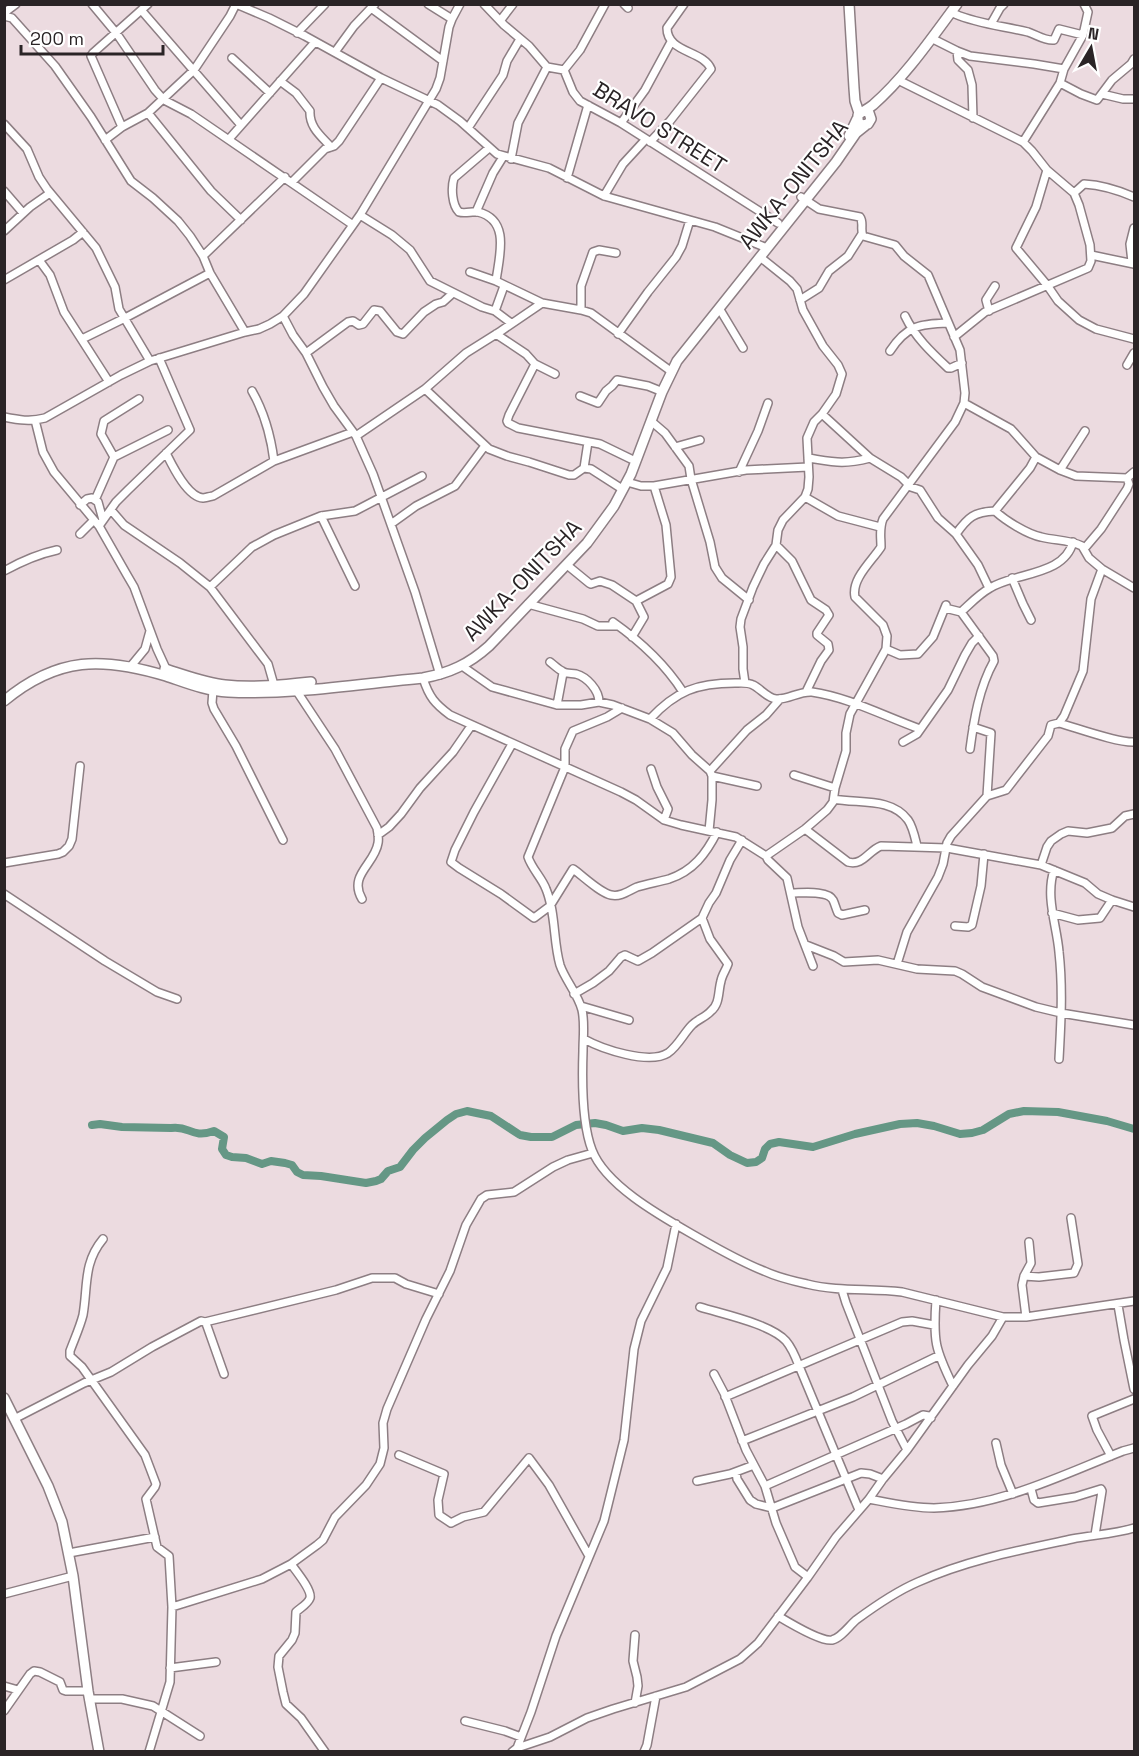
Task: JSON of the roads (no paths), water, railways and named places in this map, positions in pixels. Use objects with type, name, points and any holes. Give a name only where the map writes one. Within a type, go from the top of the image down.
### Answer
[{"type":"main road","points":[[849,4],[855,101],[864,117]]},
{"type":"main road","points":[[864,117],[962,4]]},
{"type":"main road","points":[[864,117],[902,82],[956,9]]},
{"type":"main road","name":"AWKA-ONITSHA","points":[[4,693],[32,674],[66,661],[109,658],[169,674],[225,685],[274,685],[440,672],[458,662],[483,644],[587,535],[608,507],[623,484],[658,390],[700,323],[803,199],[864,117]]},
{"type":"main road","name":"AWKA-ONITSHA","points":[[169,674],[204,689],[256,692],[296,690],[423,678],[462,666],[489,646],[567,565],[605,520],[651,421],[670,370],[760,257],[778,224],[803,199]]},
{"type":"main road","name":"AWKA-ONITSHA","points":[[4,700],[30,681],[62,668],[133,664]]},
{"type":"main road","points":[[4,1398],[48,1486],[62,1522],[73,1576],[99,1752]]},
{"type":"street","points":[[16,4],[4,15],[12,18],[43,51],[79,100],[131,181],[178,221],[203,256],[210,273],[245,332]]},
{"type":"street","points":[[92,4],[117,33],[164,100],[192,114],[353,225]]},
{"type":"street","points":[[122,127],[91,56],[148,4]]},
{"type":"street","points":[[105,140],[122,127],[148,113],[194,70],[236,4],[269,18],[444,110],[489,148],[507,158],[549,168],[604,196],[736,234],[764,247]]},
{"type":"street","points":[[297,33],[325,4]]},
{"type":"street","points":[[428,4],[452,19]]},
{"type":"street","points":[[4,417],[23,420],[45,418],[150,361],[259,329],[283,316],[304,294],[360,215],[429,102],[436,89],[452,19],[460,4]]},
{"type":"street","points":[[484,4],[529,46],[547,67],[564,70],[580,50],[605,4]]},
{"type":"street","points":[[500,21],[513,4]]},
{"type":"street","points":[[604,196],[623,164],[670,122],[711,69],[708,63],[671,42],[666,32],[684,4]]},
{"type":"street","points":[[991,24],[1004,4]]},
{"type":"street","points":[[1023,142],[1060,83],[1064,69],[1083,35],[1088,12],[1084,4]]},
{"type":"street","points":[[334,52],[373,6],[443,61]]},
{"type":"street","points":[[956,9],[971,21],[1028,33],[1049,40],[1054,40],[1059,28],[1083,35]]},
{"type":"street","points":[[142,11],[240,124]]},
{"type":"street","points":[[468,128],[503,75],[507,61],[520,39]]},
{"type":"street","points":[[935,40],[970,56],[1034,63],[1064,69]]},
{"type":"street","points":[[229,139],[315,42]]},
{"type":"street","points":[[621,123],[645,90],[671,42]]},
{"type":"street","points":[[957,51],[958,60],[968,70],[972,85],[973,118]]},
{"type":"street","points":[[232,58],[270,93]]},
{"type":"street","points":[[1060,83],[1096,100],[1112,80],[1134,59]]},
{"type":"street","points":[[476,212],[493,172],[507,158],[518,123],[547,67]]},
{"type":"street","name":"BRAVO STREET","points":[[564,70],[573,92],[580,101],[621,123],[778,224]]},
{"type":"street","points":[[292,182],[325,149],[334,146],[339,141],[381,78]]},
{"type":"street","points":[[280,81],[296,93],[310,111],[315,129],[331,147]]},
{"type":"street","points":[[902,82],[1023,142],[1047,170],[1074,193],[1083,216],[1091,255],[1088,268],[985,312],[954,337]]},
{"type":"street","points":[[1102,94],[1134,99]]},
{"type":"street","points":[[567,178],[588,105]]},
{"type":"street","points":[[148,113],[212,191],[241,220]]},
{"type":"street","points":[[4,124],[27,150],[39,177],[50,193],[96,248],[109,271],[119,309],[150,361]]},
{"type":"street","points":[[489,148],[460,172],[453,182],[454,205],[456,210],[462,213],[476,212],[496,223],[501,237],[495,281]]},
{"type":"street","points":[[1047,170],[1036,207],[1016,248],[1065,309],[1087,326],[1134,339]]},
{"type":"street","points":[[203,256],[285,177]]},
{"type":"street","points":[[1074,193],[1084,184],[1088,184],[1113,188],[1134,197]]},
{"type":"street","points":[[4,191],[23,213]]},
{"type":"street","points":[[4,231],[50,193]]},
{"type":"street","points":[[800,300],[819,288],[829,271],[848,256],[862,234],[860,217],[819,209],[803,199]]},
{"type":"street","points":[[360,215],[392,235],[410,250],[430,281],[482,307],[495,311],[511,323]]},
{"type":"street","points":[[618,334],[676,257],[690,220]]},
{"type":"street","points":[[1091,255],[1133,263],[1130,244],[1134,228]]},
{"type":"street","points":[[4,280],[39,261],[83,232]]},
{"type":"street","points":[[766,856],[805,829],[827,810],[834,799],[835,788],[845,760],[847,723],[854,704],[886,649],[886,630],[855,597],[857,581],[881,547],[880,527],[883,519],[955,422],[964,403],[960,350],[928,275],[904,256],[895,245],[866,238],[862,234]]},
{"type":"street","points":[[581,309],[581,286],[593,252],[599,250],[616,253]]},
{"type":"street","points":[[746,683],[743,669],[741,619],[764,564],[777,545],[778,530],[783,520],[805,497],[808,489],[806,445],[809,431],[836,394],[842,374],[803,310],[797,289],[760,257]]},
{"type":"street","points":[[39,261],[50,274],[64,312],[109,382]]},
{"type":"street","points":[[470,272],[542,303],[581,309],[591,313],[670,370]]},
{"type":"street","points":[[82,339],[210,273]]},
{"type":"street","points":[[495,311],[504,286]]},
{"type":"street","points":[[989,311],[986,300],[995,286]]},
{"type":"street","points":[[306,353],[348,322],[363,324],[374,310],[380,310],[397,332],[403,334],[424,312],[443,302],[453,293]]},
{"type":"street","points":[[166,453],[182,482],[197,496],[203,498],[220,492],[274,461],[354,434],[425,389],[466,352],[542,303]]},
{"type":"street","points":[[719,308],[743,348]]},
{"type":"street","points":[[283,316],[306,353],[322,387],[354,434],[382,496],[440,672]]},
{"type":"street","points":[[905,316],[923,344],[948,368],[962,363]]},
{"type":"street","points":[[890,351],[911,328],[948,323]]},
{"type":"street","points":[[496,334],[526,354],[535,364],[555,374]]},
{"type":"street","points":[[1127,365],[1134,353]]},
{"type":"street","points":[[80,534],[99,522],[142,475],[188,433],[189,428],[159,358]]},
{"type":"street","points":[[535,364],[509,415],[508,423],[518,428],[607,447],[631,459]]},
{"type":"street","points":[[580,396],[598,403],[617,380],[658,390]]},
{"type":"street","points":[[425,389],[484,447],[569,475],[574,475],[584,468],[623,484],[654,486],[753,469],[808,467]]},
{"type":"street","points":[[252,391],[258,400],[271,438],[274,461]]},
{"type":"street","points":[[114,457],[101,434],[104,421],[139,399]]},
{"type":"street","points":[[739,472],[768,403]]},
{"type":"street","points":[[964,403],[1011,429],[1036,457],[1059,470],[1076,476],[1127,478],[1134,472]]},
{"type":"street","points":[[822,414],[870,458],[920,490],[938,518],[956,534],[978,565],[989,588]]},
{"type":"street","points":[[35,420],[43,452],[54,472],[80,505],[99,522],[134,586],[169,674]]},
{"type":"street","points":[[651,421],[665,433],[689,466],[715,567],[722,579],[749,600]]},
{"type":"street","points":[[95,500],[114,457],[168,429]]},
{"type":"street","points":[[1059,470],[1085,431]]},
{"type":"street","points":[[675,447],[700,440]]},
{"type":"street","points":[[584,468],[588,442]]},
{"type":"street","points":[[391,524],[416,506],[455,486],[484,447]]},
{"type":"street","points":[[956,534],[975,514],[995,511],[1030,468],[1036,457]]},
{"type":"street","points":[[808,458],[844,464],[870,458]]},
{"type":"street","points":[[210,587],[252,547],[274,535],[321,516],[355,511],[422,476]]},
{"type":"street","points":[[1084,549],[1101,529],[1127,489],[1129,484],[1127,478]]},
{"type":"street","points":[[636,602],[668,584],[671,577],[666,525],[654,486]]},
{"type":"street","points":[[805,497],[838,516],[880,527]]},
{"type":"street","points":[[80,505],[92,498],[98,502],[99,522]]},
{"type":"street","points":[[111,510],[124,525],[180,563],[210,587],[268,664],[274,685]]},
{"type":"street","points":[[995,511],[1006,520],[1034,535],[1073,542],[1082,546],[1089,558],[1134,588]]},
{"type":"street","points":[[321,516],[355,586]]},
{"type":"street","points":[[961,612],[989,588],[1012,578],[1056,565],[1071,550],[1073,542]]},
{"type":"street","points":[[777,545],[792,561],[811,600],[830,615],[818,633],[828,644],[829,650],[806,692]]},
{"type":"street","points":[[4,571],[38,554],[57,550]]},
{"type":"street","points":[[567,565],[589,583],[604,581],[636,602],[644,616],[632,637]]},
{"type":"street","points":[[1059,723],[1083,671],[1091,599],[1102,568]]},
{"type":"street","points":[[1012,578],[1031,620]]},
{"type":"street","points":[[528,604],[583,619],[598,627],[615,624],[637,640],[672,675],[683,692]]},
{"type":"street","points":[[886,649],[900,655],[918,654],[933,637],[945,606],[961,612],[993,656],[994,661],[987,674],[975,714],[970,749]]},
{"type":"street","points":[[133,664],[145,649],[150,631]]},
{"type":"street","points":[[903,742],[914,737],[948,690],[959,664],[979,636]]},
{"type":"street","points":[[550,662],[563,673],[586,679],[598,695],[599,702]]},
{"type":"street","points":[[462,666],[492,687],[557,705],[599,702],[650,719],[673,733],[711,773],[757,786]]},
{"type":"street","points":[[557,705],[563,673]]},
{"type":"street","points":[[423,678],[429,695],[450,716],[566,766],[636,800],[664,820],[727,834],[742,840],[766,856],[787,878],[792,892],[798,927],[813,966]]},
{"type":"street","points":[[650,719],[662,706],[683,692],[711,683],[746,683],[752,684],[772,698],[780,699],[806,692],[824,694],[879,712],[893,720],[920,729]]},
{"type":"street","points":[[213,690],[214,709],[236,746],[283,840]]},
{"type":"street","points":[[296,690],[321,725],[373,818],[378,842],[357,883],[358,893],[362,899]]},
{"type":"street","points":[[512,744],[474,812],[451,862],[534,918],[550,906],[573,868],[608,895],[618,896],[637,887],[670,879],[696,865],[705,853],[713,832],[711,773],[747,730],[766,715],[780,699]]},
{"type":"street","points":[[622,708],[573,731],[565,749],[566,766],[528,857],[546,888],[560,964],[581,1006],[584,1026],[582,1070],[587,1129],[598,1163],[611,1178],[637,1200],[676,1224],[764,1272],[808,1285],[842,1290],[902,1292],[1003,1317],[1026,1317],[1134,1301]]},
{"type":"street","points":[[897,964],[907,932],[944,864],[947,843],[954,832],[987,796],[1006,790],[1048,736],[1051,725],[1059,723],[1134,742]]},
{"type":"street","points":[[378,835],[401,814],[420,788],[453,752],[471,726]]},
{"type":"street","points":[[973,727],[991,733],[987,796]]},
{"type":"street","points":[[4,863],[58,854],[69,846],[74,830],[80,766]]},
{"type":"street","points":[[651,769],[657,787],[677,824]]},
{"type":"street","points":[[794,775],[835,788]]},
{"type":"street","points":[[834,799],[846,802],[876,802],[890,806],[908,820],[917,846]]},
{"type":"street","points":[[664,820],[668,809]]},
{"type":"street","points":[[1041,865],[1047,847],[1061,834],[1068,831],[1087,833],[1113,828],[1125,816],[1134,814]]},
{"type":"street","points":[[805,829],[848,862],[854,864],[876,847],[881,846],[947,848],[1041,865],[1084,883],[1098,894],[1134,907]]},
{"type":"street","points":[[574,994],[601,977],[621,957],[625,956],[638,961],[702,918],[742,840]]},
{"type":"street","points":[[955,926],[968,927],[972,924],[981,886],[984,854]]},
{"type":"street","points":[[1054,870],[1052,913],[1059,952],[1061,1013],[1059,1059]]},
{"type":"street","points":[[792,892],[830,895],[838,913],[842,915],[865,910]]},
{"type":"street","points":[[4,894],[105,961],[157,992],[177,999]]},
{"type":"street","points":[[1052,913],[1078,920],[1100,918],[1112,900]]},
{"type":"street","points":[[584,1039],[603,1048],[626,1054],[662,1056],[674,1047],[693,1024],[711,1012],[716,1006],[720,982],[728,964],[710,939],[702,918]]},
{"type":"street","points":[[806,945],[844,962],[878,960],[917,969],[955,971],[982,987],[1036,1007],[1134,1025]]},
{"type":"street","points":[[581,1006],[629,1020]]},
{"type":"street","points":[[172,1607],[262,1579],[291,1564],[323,1540],[335,1517],[366,1485],[380,1464],[384,1448],[383,1423],[387,1409],[426,1318],[450,1271],[466,1225],[481,1199],[487,1195],[514,1192],[553,1167],[593,1153]]},
{"type":"street","points":[[1024,1276],[1038,1277],[1074,1273],[1078,1264],[1071,1218]]},
{"type":"street","points":[[514,1750],[521,1737],[556,1636],[604,1521],[624,1440],[630,1373],[637,1335],[641,1321],[668,1268],[676,1224]]},
{"type":"street","points":[[103,1239],[90,1259],[82,1317],[70,1356],[82,1367],[141,1449],[156,1484],[146,1499],[157,1547],[166,1552],[170,1561],[172,1607],[170,1682],[149,1752]]},
{"type":"street","points":[[1026,1317],[1022,1285],[1031,1263],[1029,1242]]},
{"type":"street","points":[[14,1419],[111,1372],[197,1323],[336,1290],[372,1278],[395,1278],[406,1284],[439,1294]]},
{"type":"street","points":[[842,1290],[892,1420],[908,1450]]},
{"type":"street","points":[[936,1300],[935,1342],[938,1356],[953,1386]]},
{"type":"street","points":[[1118,1305],[1134,1389]]},
{"type":"street","points":[[700,1307],[780,1335],[788,1343],[800,1366],[859,1510]]},
{"type":"street","points":[[514,1750],[549,1737],[595,1715],[686,1687],[740,1659],[758,1643],[836,1537],[908,1450],[968,1365],[992,1336],[1003,1317]]},
{"type":"street","points":[[725,1397],[907,1320],[934,1325]]},
{"type":"street","points":[[205,1322],[224,1374]]},
{"type":"street","points":[[742,1441],[879,1385],[938,1356]]},
{"type":"street","points":[[714,1374],[742,1441],[765,1486],[776,1523],[795,1568],[808,1577]]},
{"type":"street","points":[[1111,1456],[1092,1416],[1134,1399]]},
{"type":"street","points":[[765,1486],[923,1415],[931,1418]]},
{"type":"street","points":[[996,1443],[1001,1465],[1013,1494]]},
{"type":"street","points":[[869,1499],[898,1505],[933,1508],[978,1502],[1030,1489],[1134,1448]]},
{"type":"street","points":[[399,1455],[444,1474],[438,1500],[439,1515],[451,1523],[463,1517],[484,1512],[529,1458],[549,1485],[589,1556]]},
{"type":"street","points":[[697,1481],[736,1472],[754,1465]]},
{"type":"street","points":[[736,1472],[737,1479],[750,1500],[772,1508],[846,1478],[865,1473],[883,1479]]},
{"type":"street","points":[[1030,1489],[1034,1500],[1038,1503],[1101,1490],[1095,1535]]},
{"type":"street","points":[[778,1616],[815,1635],[833,1640],[869,1611],[918,1582],[974,1561],[1134,1528]]},
{"type":"street","points":[[69,1553],[155,1537]]},
{"type":"street","points":[[291,1564],[308,1588],[310,1597],[309,1601],[296,1612],[295,1633],[279,1656],[278,1667],[286,1704],[301,1718],[325,1752]]},
{"type":"street","points":[[6,1593],[73,1576]]},
{"type":"street","points":[[635,1635],[633,1661],[638,1686],[635,1703]]},
{"type":"street","points":[[170,1668],[216,1662]]},
{"type":"street","points":[[4,1711],[30,1674],[37,1671],[60,1682],[63,1690],[66,1691],[153,1706],[200,1736]]},
{"type":"street","points":[[4,1686],[18,1690]]},
{"type":"street","points":[[644,1752],[656,1696]]},
{"type":"street","points":[[465,1721],[521,1737]]},
{"type":"waterway","points":[[92,1125],[182,1128],[195,1133],[214,1131],[224,1137],[222,1149],[226,1155],[246,1158],[262,1164],[271,1161],[285,1163],[292,1165],[297,1172],[303,1175],[366,1183],[381,1179],[388,1171],[400,1167],[425,1138],[456,1114],[467,1111],[491,1116],[520,1135],[531,1137],[552,1137],[576,1125],[595,1123],[623,1131],[642,1128],[659,1130],[713,1143],[747,1163],[756,1162],[762,1158],[765,1149],[770,1144],[779,1142],[813,1147],[855,1134],[900,1124],[917,1123],[960,1134],[972,1133],[983,1130],[1009,1114],[1024,1111],[1058,1112],[1107,1121],[1134,1129]]}]
